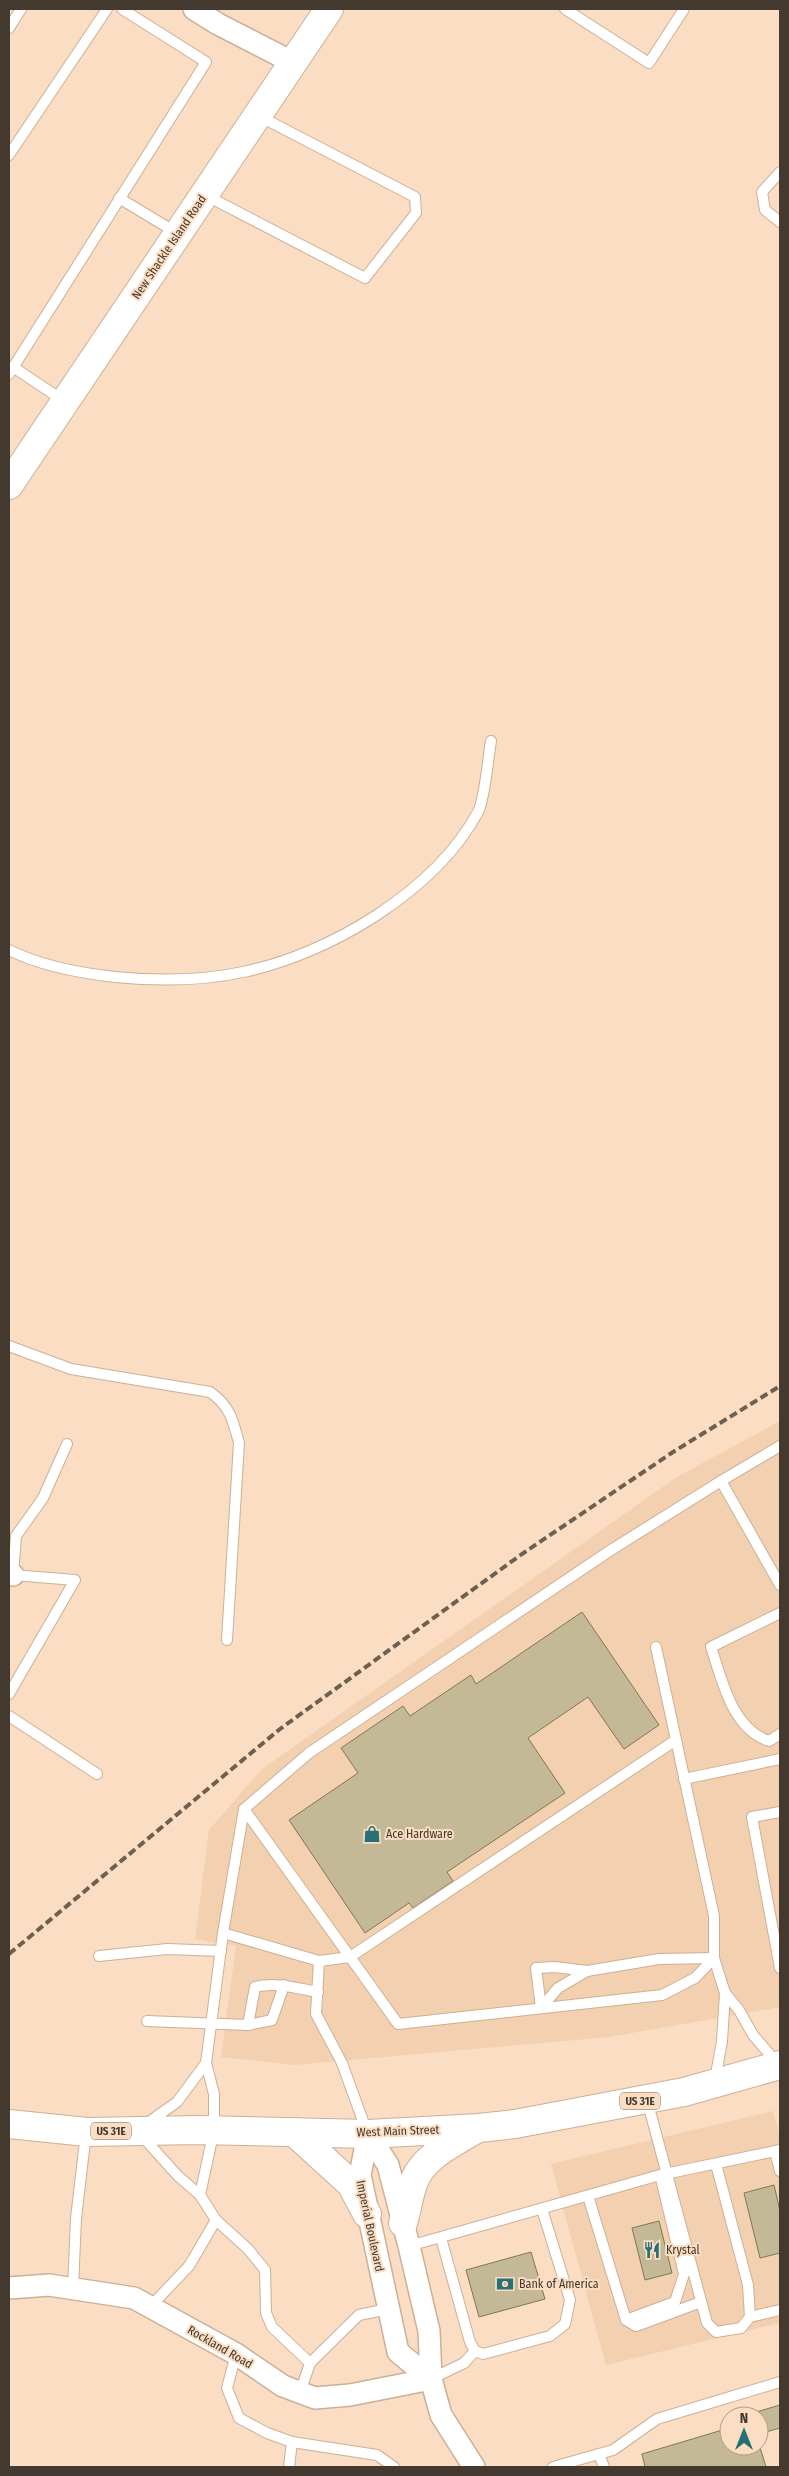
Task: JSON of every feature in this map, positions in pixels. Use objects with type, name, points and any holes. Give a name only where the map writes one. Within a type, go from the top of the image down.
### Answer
[{"type":"main road","name":"New Shackle Island Road","points":[[9,485],[329,9]]},
{"type":"main road","name":"West Main Street","points":[[9,2124],[86,2132],[214,2130],[368,2134],[479,2128],[515,2124],[647,2099],[714,2084],[780,2065]]},
{"type":"main road","points":[[406,2235],[414,2182],[425,2164],[433,2156],[479,2128]]},
{"type":"main road","points":[[294,2132],[351,2184],[368,2214]]},
{"type":"street","points":[[194,9],[218,24],[292,62]]},
{"type":"street","points":[[368,2134],[388,2165],[430,2331],[431,2379],[441,2415],[474,2467]]},
{"type":"street","name":"Imperial Boulevard","points":[[368,2134],[360,2175],[398,2352],[431,2379]]},
{"type":"street","name":"Rockland Road","points":[[9,2288],[49,2285],[134,2298],[236,2354],[283,2386],[315,2398],[350,2395],[431,2379]]},
{"type":"lane","points":[[9,28],[21,9]]},
{"type":"lane","points":[[9,155],[106,9]]},
{"type":"lane","points":[[64,402],[11,370],[206,62],[122,9]]},
{"type":"lane","points":[[565,9],[649,63],[684,9]]},
{"type":"lane","points":[[204,194],[365,278],[416,213],[415,197],[257,115]]},
{"type":"lane","points":[[780,172],[762,192],[765,210],[780,222]]},
{"type":"lane","points":[[119,198],[178,233]]},
{"type":"lane","points":[[9,950],[50,965],[93,975],[145,980],[190,979],[243,973],[289,960],[335,940],[376,916],[408,892],[446,856],[479,810],[491,741]]},
{"type":"lane","points":[[9,1346],[71,1369],[210,1392],[224,1402],[234,1422],[239,1443],[228,1640]]},
{"type":"lane","points":[[9,1694],[75,1580],[11,1575],[16,1536],[43,1498],[67,1444]]},
{"type":"lane","points":[[200,2195],[214,2130],[214,2094],[206,2063],[223,1934],[244,1808],[309,1753],[612,1550],[780,1446]]},
{"type":"lane","points":[[721,1481],[780,1585]]},
{"type":"lane","points":[[780,1613],[711,1647],[731,1705],[755,1736],[768,1741],[780,1734]]},
{"type":"lane","points":[[656,1647],[714,1916],[714,1958],[725,1993],[722,2042],[714,2084]]},
{"type":"lane","points":[[9,1716],[97,1774]]},
{"type":"lane","points":[[223,1934],[319,1961],[350,1957],[676,1740]]},
{"type":"lane","points":[[684,1779],[780,1759]]},
{"type":"lane","points":[[244,1808],[398,2024],[662,1995],[695,1978],[714,1958]]},
{"type":"lane","points":[[780,1812],[752,1817],[780,1968]]},
{"type":"lane","points":[[99,1956],[167,1950],[221,1951]]},
{"type":"lane","points":[[541,2008],[536,1968],[586,1971],[659,1959],[714,1958]]},
{"type":"lane","points":[[319,1961],[316,2014],[342,2063],[368,2134]]},
{"type":"lane","points":[[541,2008],[558,1988],[586,1971]]},
{"type":"lane","points":[[248,2025],[255,1987],[267,1984],[284,1985],[318,1992]]},
{"type":"lane","points":[[147,2021],[248,2025],[272,2020],[284,1985]]},
{"type":"lane","points":[[725,1993],[739,2010],[753,2035],[780,2065]]},
{"type":"lane","points":[[206,2063],[177,2102],[137,2131],[178,2176],[200,2195],[216,2220],[248,2249],[265,2270],[266,2313],[272,2327],[310,2363]]},
{"type":"lane","points":[[626,2320],[675,2302],[684,2274],[647,2099]]},
{"type":"lane","points":[[73,2288],[76,2218],[86,2132]]},
{"type":"lane","points":[[406,2235],[441,2238],[663,2175],[778,2150],[780,2170]]},
{"type":"lane","points":[[716,2164],[748,2285],[750,2317]]},
{"type":"lane","points":[[663,2175],[707,2323],[716,2332],[741,2328],[750,2317],[780,2310]]},
{"type":"lane","points":[[588,2196],[626,2320],[636,2326],[701,2302]]},
{"type":"lane","points":[[441,2238],[472,2346],[483,2354],[550,2336],[565,2324],[570,2300],[542,2209]]},
{"type":"lane","points":[[150,2307],[189,2266],[216,2220]]},
{"type":"lane","points":[[300,2393],[310,2363],[359,2315],[388,2309]]},
{"type":"lane","points":[[431,2379],[464,2363],[472,2346]]},
{"type":"lane","points":[[236,2354],[227,2388],[239,2418],[267,2433],[292,2442],[377,2455],[394,2467]]},
{"type":"lane","points":[[553,2467],[613,2450],[657,2419],[780,2382]]},
{"type":"lane","points":[[289,2467],[292,2442]]},
{"type":"lane","points":[[599,2454],[604,2467]]},
{"type":"shaded area","points":[[780,1421],[780,2007],[609,2037],[294,2065],[221,2057],[236,1946],[195,1939],[209,1830],[262,1769],[677,1477]]},
{"type":"shaded area","points":[[773,2111],[780,2137],[780,2323],[606,2365],[551,2164]]},
{"type":"building","points":[[582,1612],[659,1725],[624,1749],[588,1697],[528,1738],[565,1793],[447,1872],[453,1881],[413,1908],[409,1903],[365,1933],[289,1820],[358,1773],[341,1748],[403,1706],[410,1716],[471,1675],[476,1684]]},
{"type":"building","points":[[774,2185],[780,2211],[780,2253],[760,2258],[744,2193]]},
{"type":"building","name":"Krystal","points":[[659,2221],[672,2273],[645,2280],[632,2228]]},
{"type":"building","name":"Bank of America","points":[[531,2252],[545,2299],[479,2317],[466,2270]]},
{"type":"building","points":[[780,2405],[780,2428],[769,2431],[769,2408]]},
{"type":"building","points":[[719,2431],[719,2456],[763,2456],[766,2467],[645,2467],[642,2454]]},
{"type":"railway","points":[[9,1954],[280,1729],[522,1554],[673,1452],[780,1386]]},
{"type":"place","name":"Ace Hardware","points":[[372,1834]]},
{"type":"place","name":"Krystal","points":[[652,2250]]},
{"type":"place","name":"Bank of America","points":[[505,2284]]}]
